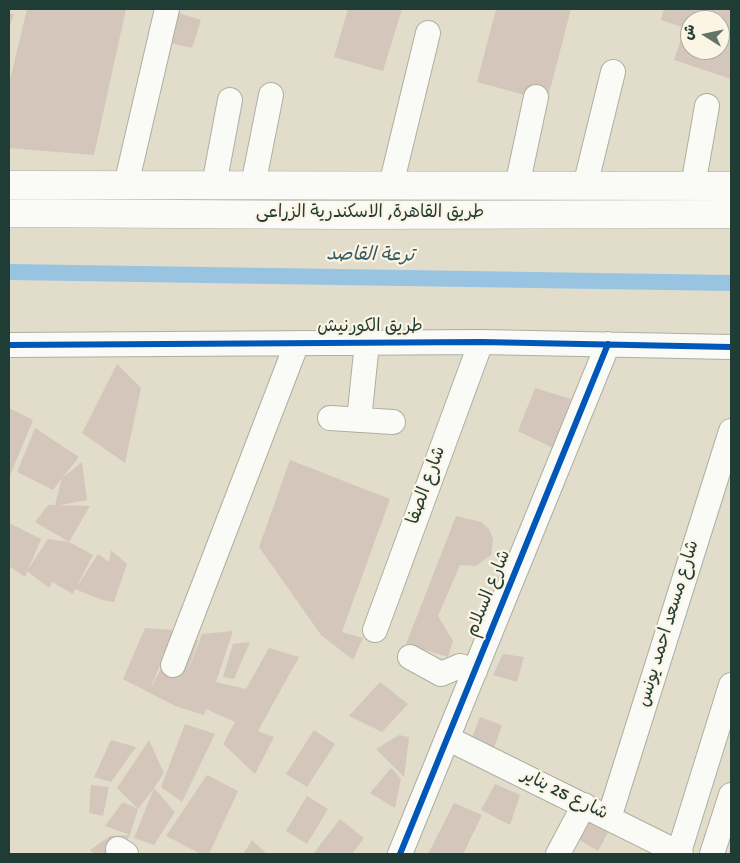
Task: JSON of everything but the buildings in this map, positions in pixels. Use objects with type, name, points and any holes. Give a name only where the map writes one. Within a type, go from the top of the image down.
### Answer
[{"type":"highway","name":"طريق القاهرة, الاسكندرية الزراعى","points":[[9,185],[731,186]]},
{"type":"highway","points":[[346,185],[346,215]]},
{"type":"highway","points":[[467,186],[467,214]]},
{"type":"highway","name":"طريق القاهرة, الاسكندرية الزراعى","points":[[9,213],[346,215],[731,214]]},
{"type":"street","points":[[126,185],[167,9]]},
{"type":"street","points":[[390,185],[428,34]]},
{"type":"street","points":[[584,186],[613,72]]},
{"type":"street","points":[[253,185],[271,95]]},
{"type":"street","points":[[517,186],[536,97]]},
{"type":"street","points":[[214,185],[230,100]]},
{"type":"street","points":[[693,186],[707,106]]},
{"type":"street","name":"طريق الكورنيش","points":[[9,345],[481,342],[731,347]]},
{"type":"street","name":"شارع الصفا","points":[[375,630],[481,342]]},
{"type":"street","points":[[173,665],[297,343]]},
{"type":"street","points":[[359,420],[367,343]]},
{"type":"street","name":"شارع السلام","points":[[400,854],[608,344]]},
{"type":"street","points":[[330,418],[394,422]]},
{"type":"street","name":"شارع مسعد احمد يونس","points":[[609,818],[731,431]]},
{"type":"street","points":[[410,657],[436,673],[445,674],[460,666],[475,671]]},
{"type":"street","points":[[670,851],[731,686]]},
{"type":"street","name":"شارع 25 يناير","points":[[447,738],[584,805],[670,851]]},
{"type":"street","points":[[712,854],[731,795]]},
{"type":"street","points":[[558,854],[584,805]]},
{"type":"waterway","name":"ترعة القاصد","points":[[9,272],[731,283]]},
{"type":"cycle path","points":[[9,345],[481,342],[731,347]]},
{"type":"cycle path","points":[[400,854],[608,344]]}]
